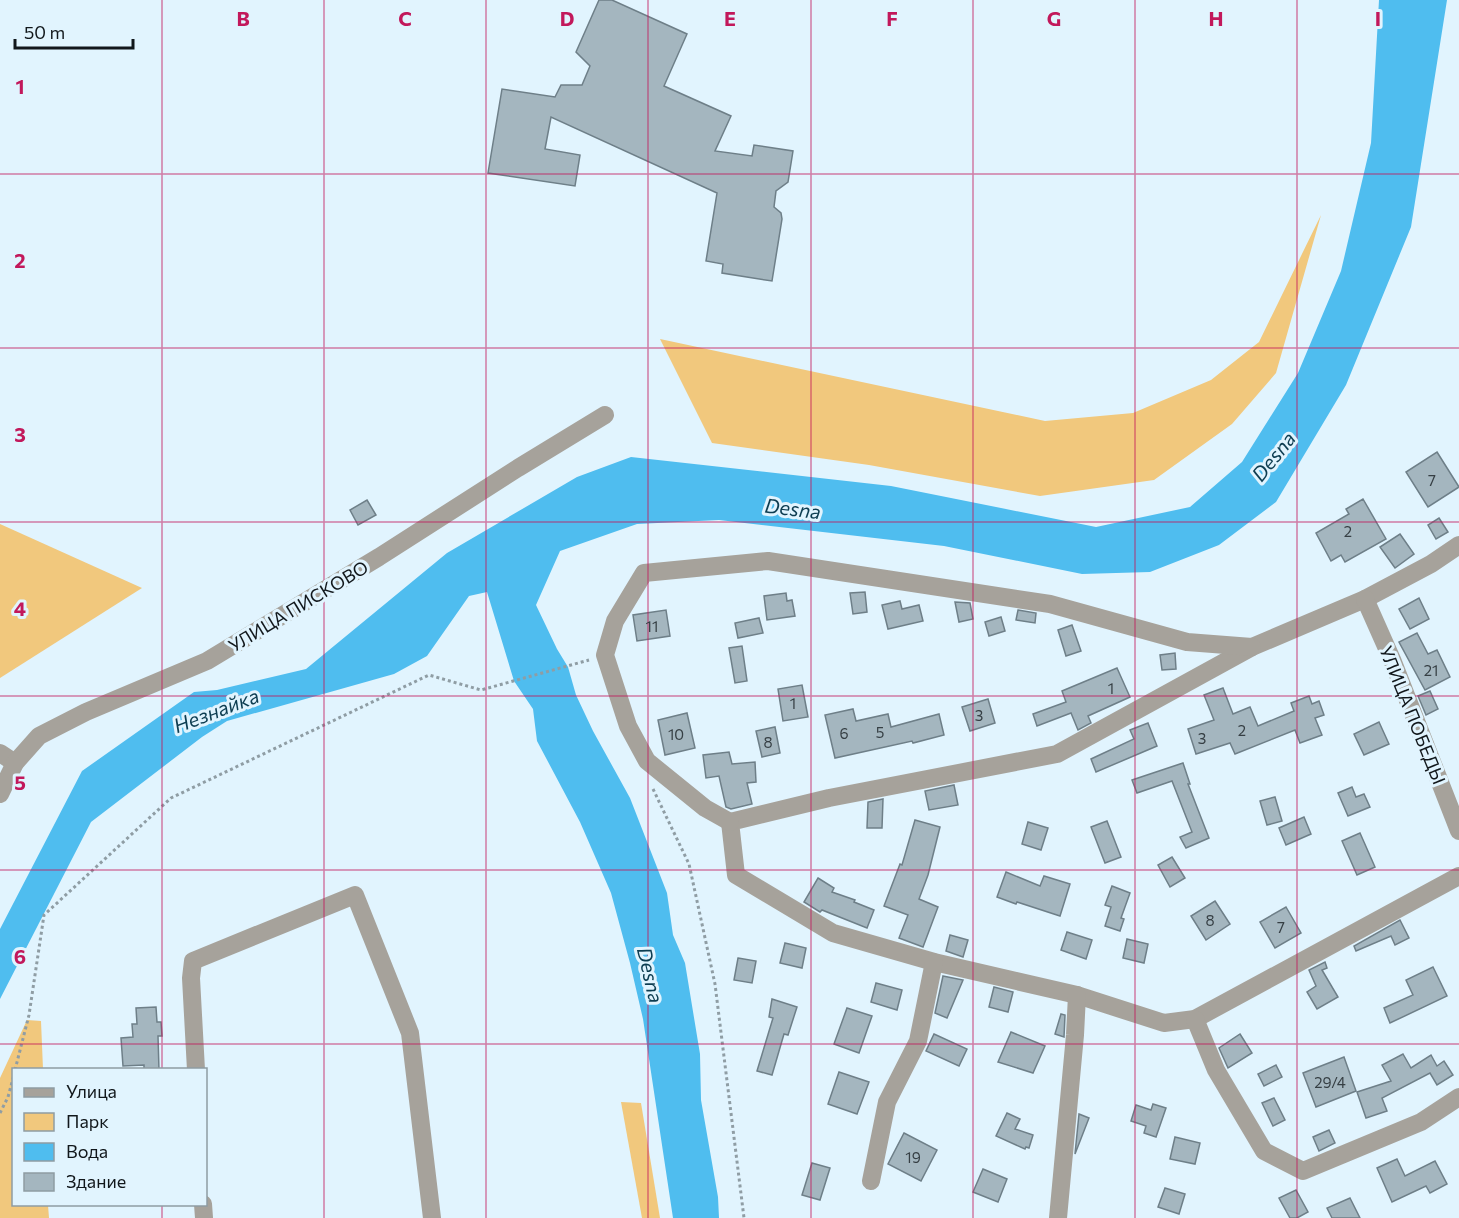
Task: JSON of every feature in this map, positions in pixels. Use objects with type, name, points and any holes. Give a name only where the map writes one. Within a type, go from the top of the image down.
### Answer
[{"type":"street","name":"УЛИЦА ПИСКОВО","points":[[0,794],[8,758],[39,736],[86,712],[207,661],[379,557],[605,415]]},
{"type":"street","points":[[1252,647],[1187,642],[1050,604],[768,561],[644,573],[615,621],[605,655],[628,726],[647,761],[705,808],[730,822],[829,798],[1057,754],[1252,647],[1365,599],[1431,564],[1459,545]]},
{"type":"street","name":"УЛИЦА ПОБЕДЫ","points":[[1365,599],[1393,662],[1459,831]]},
{"type":"street","points":[[730,822],[736,875],[833,933],[934,962],[1077,995],[1164,1023],[1195,1019],[1459,876]]},
{"type":"street","points":[[196,1068],[192,961],[355,895],[410,1033],[432,1218]]},
{"type":"street","points":[[871,1181],[887,1102],[918,1041],[934,962]]},
{"type":"street","points":[[1058,1218],[1077,995]]},
{"type":"street","points":[[1195,1019],[1215,1070],[1264,1151],[1303,1171],[1421,1122],[1459,1097]]},
{"type":"path","points":[[16,1068],[29,1015],[44,915],[171,798],[429,675],[481,690],[580,664]]},
{"type":"path","points":[[647,761],[651,786],[689,864],[714,984],[744,1218]]},
{"type":"path","points":[[0,1113],[12,1082]]},
{"type":"green space","points":[[1321,215],[1276,373],[1232,424],[1154,480],[1040,496],[869,465],[712,443],[660,339],[1045,421],[1133,413],[1211,380],[1259,342]]},
{"type":"green space","points":[[0,524],[142,588],[0,678]]},
{"type":"green space","points":[[27,1020],[41,1021],[43,1068],[12,1068],[12,1206],[48,1206],[49,1218],[0,1218],[0,1078]]},
{"type":"green space","points":[[621,1102],[641,1103],[660,1218],[642,1218]]},
{"type":"water","points":[[1379,0],[1447,0],[1411,227],[1346,385],[1276,502],[1219,545],[1150,572],[1082,574],[944,546],[719,520],[637,524],[560,551],[536,605],[568,667],[576,695],[593,731],[630,798],[667,893],[673,935],[685,963],[700,1054],[701,1100],[718,1197],[719,1218],[673,1218],[643,1019],[611,893],[580,822],[537,741],[533,709],[514,681],[487,592],[469,596],[427,656],[394,674],[227,721],[202,737],[91,822],[0,999],[0,929],[82,771],[194,692],[217,690],[306,669],[447,553],[577,477],[631,457],[891,486],[1096,527],[1190,507],[1242,462],[1298,373],[1341,271],[1371,143]]},
{"type":"building","points":[[599,0],[612,0],[687,34],[664,86],[731,116],[715,151],[752,156],[754,145],[793,151],[788,182],[776,191],[774,207],[781,213],[782,219],[772,281],[722,273],[723,264],[706,261],[717,193],[551,117],[545,149],[580,155],[575,186],[488,173],[502,89],[555,97],[561,85],[582,85],[590,66],[576,52]]},
{"type":"building","points":[[1437,452],[1459,487],[1428,507],[1406,472]]},
{"type":"building","points":[[1363,499],[1386,539],[1345,562],[1341,555],[1331,561],[1316,533],[1349,514],[1346,509]]},
{"type":"building","points":[[367,500],[376,515],[358,525],[350,510]]},
{"type":"building","points":[[1439,518],[1448,532],[1436,539],[1428,525]]},
{"type":"building","points":[[1400,534],[1414,554],[1395,568],[1380,547]]},
{"type":"building","points":[[865,592],[867,612],[853,614],[850,593]]},
{"type":"building","points":[[786,593],[787,601],[792,600],[795,616],[767,620],[764,596]]},
{"type":"building","points":[[1419,598],[1429,619],[1410,629],[1399,609]]},
{"type":"building","points":[[900,601],[902,609],[919,605],[923,621],[888,629],[882,605]]},
{"type":"building","points":[[955,602],[970,603],[973,619],[959,622]]},
{"type":"building","points":[[666,610],[670,636],[637,641],[633,615]]},
{"type":"building","points":[[1018,610],[1036,613],[1035,623],[1016,620]]},
{"type":"building","points":[[1001,617],[1005,631],[989,636],[985,622]]},
{"type":"building","points":[[759,618],[763,633],[738,638],[735,623]]},
{"type":"building","points":[[1072,625],[1081,651],[1066,656],[1058,630]]},
{"type":"building","points":[[1417,633],[1428,654],[1437,650],[1450,677],[1425,690],[1399,642]]},
{"type":"building","points":[[742,646],[747,681],[735,683],[729,648]]},
{"type":"building","points":[[1175,653],[1176,669],[1162,670],[1160,655]]},
{"type":"building","points":[[1117,668],[1130,697],[1088,716],[1091,723],[1078,730],[1071,713],[1037,726],[1033,714],[1066,702],[1062,691]]},
{"type":"building","points":[[802,685],[808,717],[783,721],[778,689]]},
{"type":"building","points":[[1223,688],[1233,714],[1250,707],[1258,726],[1294,711],[1291,703],[1309,696],[1312,704],[1319,701],[1324,715],[1315,718],[1322,735],[1300,743],[1295,730],[1235,754],[1230,743],[1196,754],[1188,729],[1214,720],[1204,695]]},
{"type":"building","points":[[1430,691],[1438,709],[1426,715],[1418,696]]},
{"type":"building","points":[[988,699],[995,723],[970,731],[962,707]]},
{"type":"building","points":[[853,709],[856,721],[888,714],[891,727],[939,714],[944,735],[835,758],[825,715]]},
{"type":"building","points":[[687,713],[695,748],[665,755],[658,720]]},
{"type":"building","points":[[1379,722],[1389,744],[1364,755],[1354,734]]},
{"type":"building","points":[[1148,723],[1157,746],[1096,772],[1091,759],[1134,739],[1130,730]]},
{"type":"building","points":[[775,727],[780,753],[762,757],[756,731]]},
{"type":"building","points":[[729,752],[732,764],[755,762],[756,782],[747,783],[752,804],[731,809],[726,807],[719,776],[706,778],[703,755]]},
{"type":"building","points":[[1183,763],[1190,784],[1188,784],[1209,838],[1186,848],[1180,837],[1192,832],[1172,781],[1137,793],[1132,780]]},
{"type":"building","points":[[954,785],[958,805],[929,810],[925,791]]},
{"type":"building","points":[[1352,787],[1356,797],[1364,794],[1370,807],[1348,816],[1338,793]]},
{"type":"building","points":[[1275,797],[1282,821],[1267,825],[1260,801]]},
{"type":"building","points":[[883,799],[882,828],[867,828],[868,802]]},
{"type":"building","points":[[1304,817],[1311,834],[1286,845],[1279,828]]},
{"type":"building","points":[[915,820],[940,827],[928,875],[919,899],[938,907],[923,947],[899,938],[908,915],[884,906],[900,864],[902,865]]},
{"type":"building","points":[[1107,821],[1121,857],[1105,863],[1091,827]]},
{"type":"building","points":[[1028,822],[1048,828],[1041,850],[1022,844]]},
{"type":"building","points":[[1360,833],[1375,867],[1357,875],[1342,841]]},
{"type":"building","points":[[1172,857],[1185,878],[1170,887],[1158,865]]},
{"type":"building","points":[[1006,872],[1040,886],[1044,876],[1070,884],[1060,916],[997,897]]},
{"type":"building","points":[[818,878],[834,888],[832,892],[874,910],[867,928],[822,910],[820,912],[804,902]]},
{"type":"building","points":[[1112,886],[1130,893],[1121,918],[1124,919],[1120,931],[1105,926],[1111,907],[1105,905]]},
{"type":"building","points":[[1215,901],[1230,924],[1206,940],[1191,916]]},
{"type":"building","points":[[1286,907],[1301,933],[1275,948],[1260,922]]},
{"type":"building","points":[[1400,920],[1409,938],[1395,945],[1391,936],[1356,951],[1354,946]]},
{"type":"building","points":[[1067,932],[1092,940],[1086,959],[1061,950]]},
{"type":"building","points":[[950,935],[968,940],[963,957],[946,951]]},
{"type":"building","points":[[1127,939],[1148,944],[1144,963],[1123,958]]},
{"type":"building","points":[[785,943],[806,948],[802,968],[780,963]]},
{"type":"building","points":[[738,958],[756,961],[752,983],[734,980]]},
{"type":"building","points":[[1325,962],[1327,968],[1322,970],[1338,997],[1317,1009],[1307,992],[1316,986],[1309,970]]},
{"type":"building","points":[[1433,967],[1447,996],[1390,1023],[1384,1008],[1413,995],[1406,980]]},
{"type":"building","points":[[943,976],[963,980],[947,1018],[935,1013]]},
{"type":"building","points":[[876,983],[902,990],[897,1010],[871,1002]]},
{"type":"building","points":[[994,987],[1013,992],[1008,1012],[989,1007]]},
{"type":"building","points":[[772,999],[797,1007],[788,1035],[784,1034],[772,1075],[757,1071],[773,1018],[769,1017]]},
{"type":"building","points":[[156,1007],[157,1022],[161,1022],[162,1036],[158,1036],[159,1068],[144,1068],[144,1065],[123,1066],[121,1038],[133,1037],[132,1024],[137,1024],[136,1008]]},
{"type":"building","points":[[847,1008],[872,1016],[859,1053],[834,1044]]},
{"type":"building","points":[[1061,1014],[1065,1015],[1064,1037],[1055,1034]]},
{"type":"building","points":[[1011,1032],[1045,1046],[1033,1073],[998,1062]]},
{"type":"building","points":[[934,1034],[967,1049],[959,1066],[926,1051]]},
{"type":"building","points":[[1240,1034],[1252,1053],[1228,1068],[1219,1048]]},
{"type":"building","points":[[1403,1054],[1411,1068],[1431,1055],[1437,1066],[1444,1061],[1453,1075],[1437,1085],[1430,1073],[1382,1098],[1387,1111],[1366,1118],[1357,1092],[1391,1081],[1382,1065]]},
{"type":"building","points":[[1344,1057],[1356,1091],[1316,1107],[1303,1073]]},
{"type":"building","points":[[1276,1065],[1282,1077],[1264,1086],[1258,1074]]},
{"type":"building","points":[[839,1072],[869,1082],[857,1114],[828,1104]]},
{"type":"building","points":[[1274,1098],[1285,1120],[1273,1126],[1262,1103]]},
{"type":"building","points":[[1153,1104],[1166,1108],[1156,1137],[1144,1133],[1146,1126],[1131,1121],[1136,1105],[1151,1110]]},
{"type":"building","points":[[1007,1113],[1020,1119],[1015,1129],[1033,1135],[1029,1148],[1025,1149],[996,1136]]},
{"type":"building","points":[[1079,1114],[1089,1118],[1075,1154]]},
{"type":"building","points":[[1329,1130],[1335,1143],[1319,1151],[1313,1137]]},
{"type":"building","points":[[904,1133],[937,1150],[921,1181],[888,1164]]},
{"type":"building","points":[[1175,1137],[1200,1143],[1195,1164],[1170,1159]]},
{"type":"building","points":[[1397,1159],[1405,1176],[1435,1161],[1447,1184],[1430,1193],[1426,1186],[1392,1202],[1377,1168]]},
{"type":"building","points":[[812,1163],[830,1168],[820,1200],[802,1195]]},
{"type":"building","points":[[983,1169],[1007,1179],[998,1202],[973,1192]]},
{"type":"building","points":[[1165,1188],[1185,1194],[1179,1214],[1158,1207]]},
{"type":"building","points":[[1296,1190],[1308,1212],[1297,1218],[1290,1218],[1279,1198]]},
{"type":"building","points":[[1350,1198],[1360,1218],[1332,1218],[1327,1208]]},
{"type":"water label","name":"Desna","points":[[1273,456]]},
{"type":"water label","name":"Desna","points":[[793,508]]},
{"type":"water label","name":"Незнайка","points":[[216,710]]},
{"type":"water label","name":"Desna","points":[[651,975]]}]
